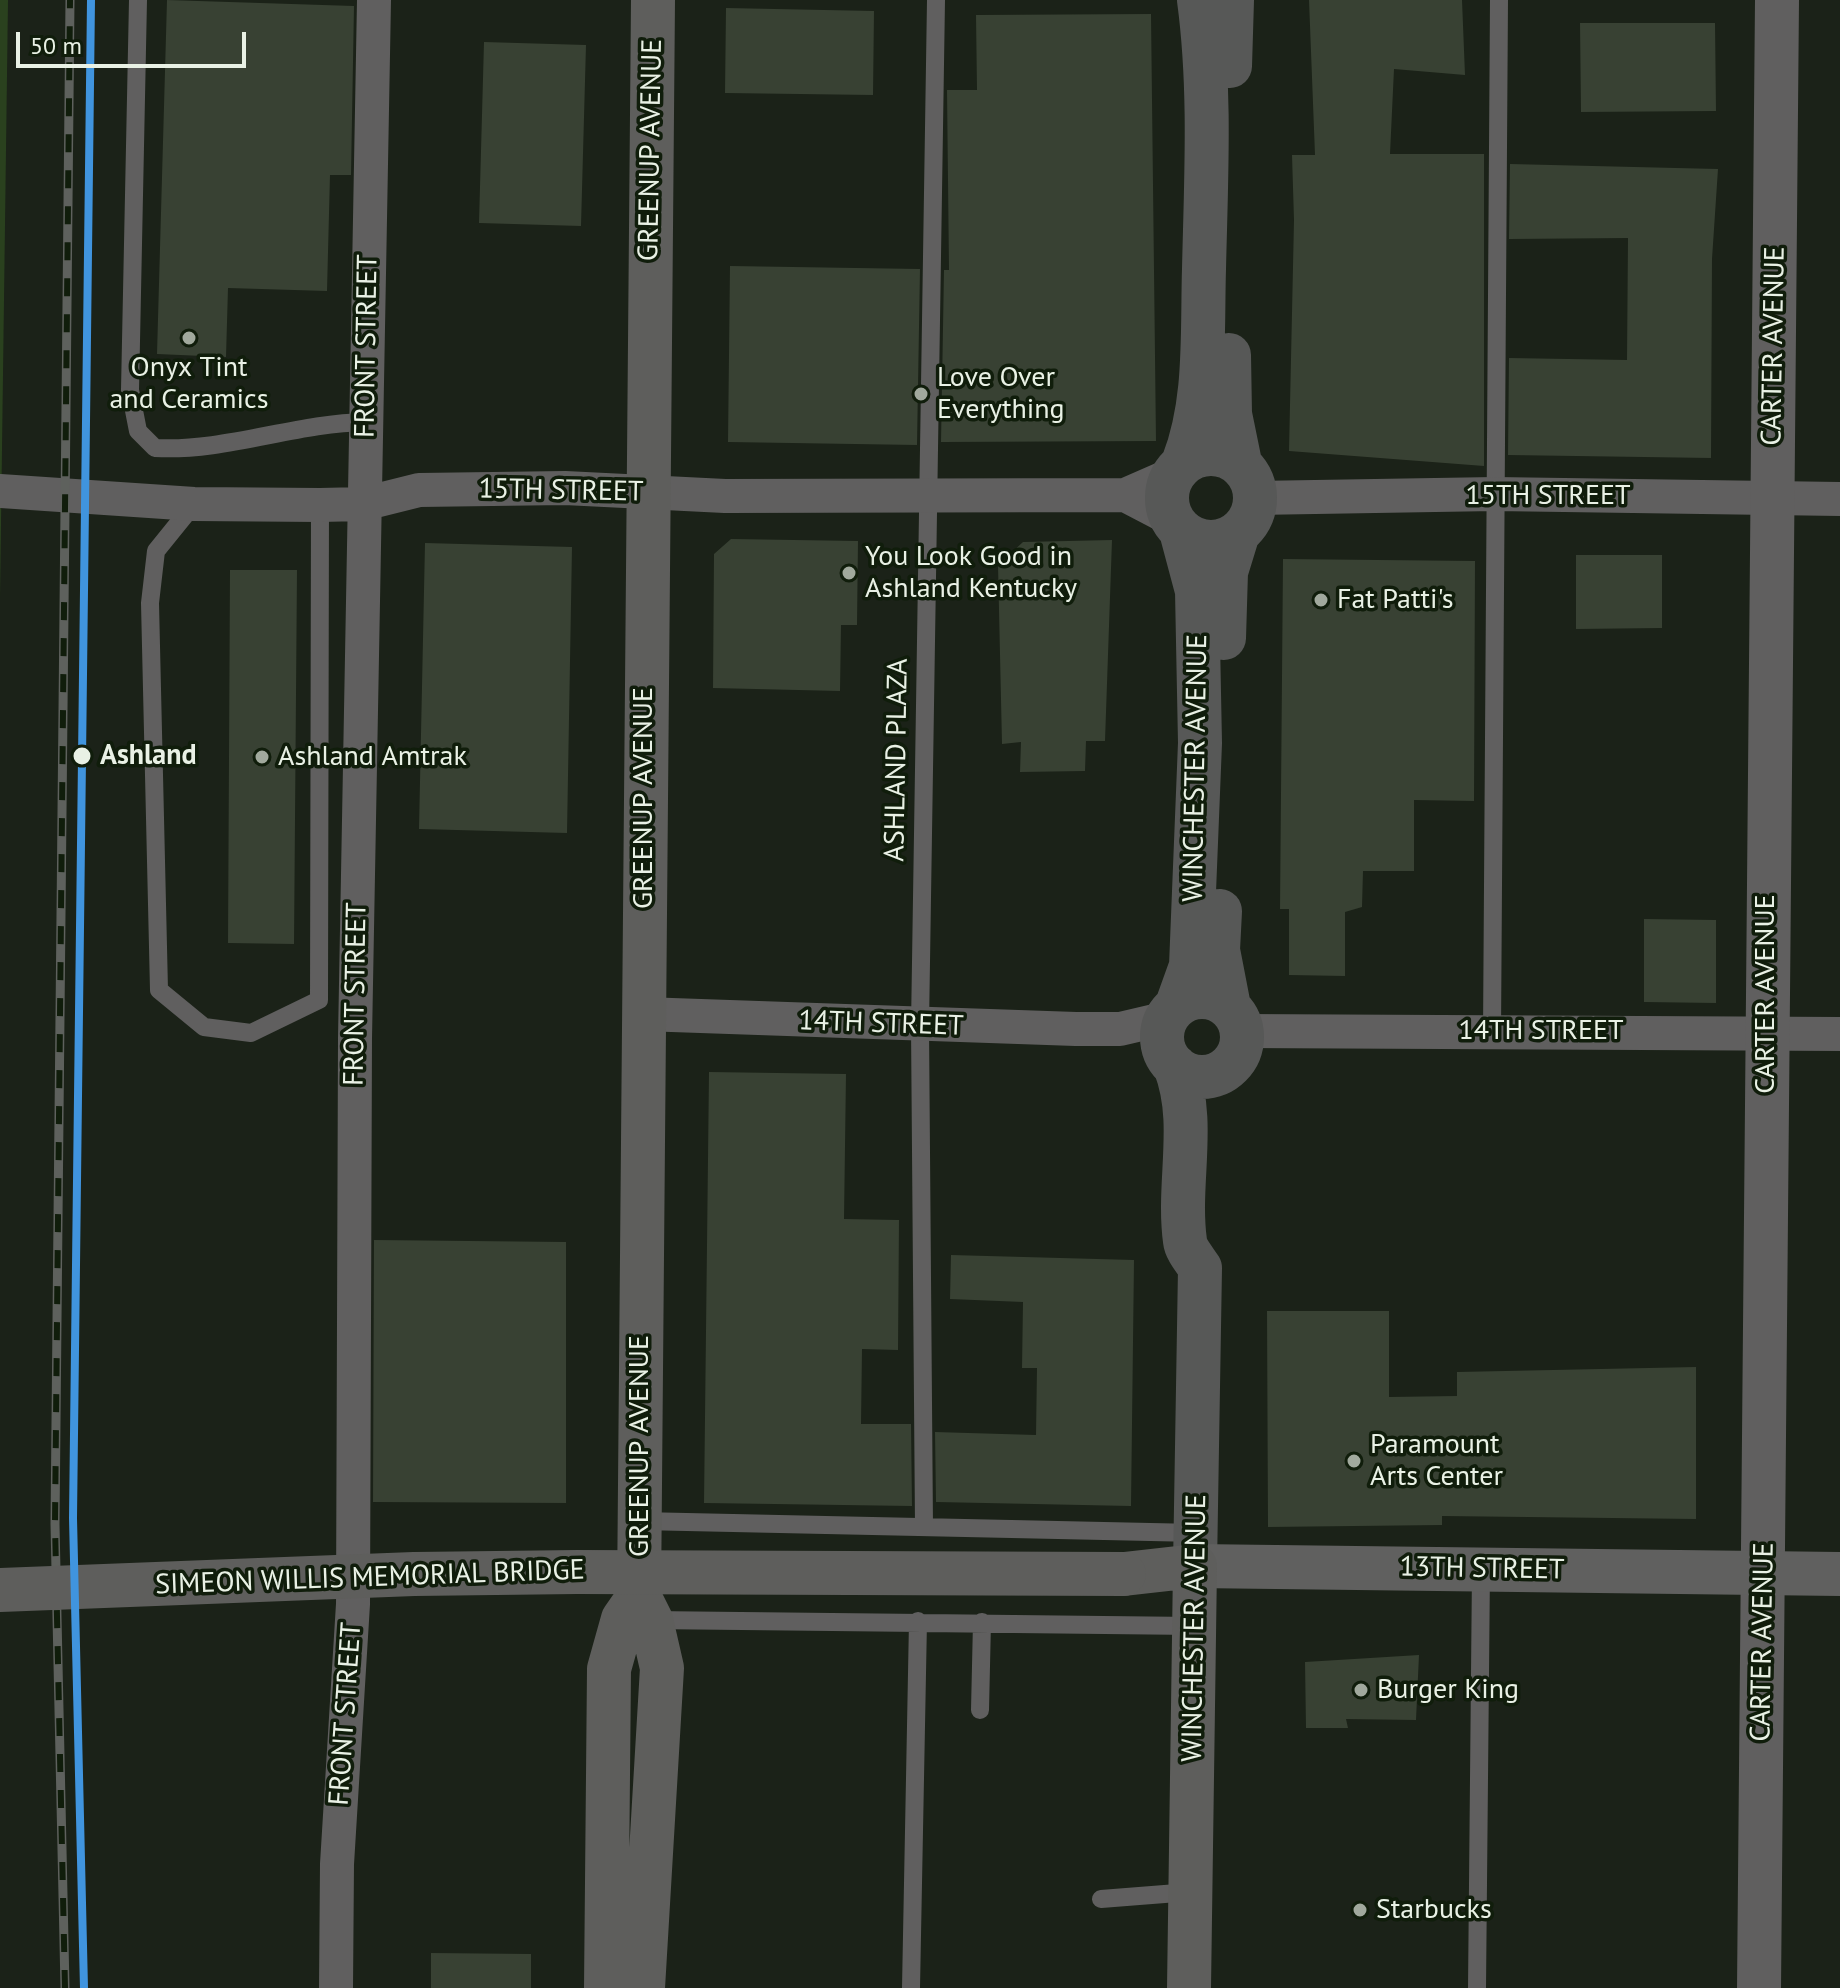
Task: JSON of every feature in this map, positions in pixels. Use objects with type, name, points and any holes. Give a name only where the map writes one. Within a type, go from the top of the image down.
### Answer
[{"type":"highway","name":"GREENUP AVENUE","points":[[606,1988],[609,1669],[637,1612],[640,1521],[653,0]]},
{"type":"highway","name":"13TH STREET","points":[[1124,1574],[1196,1549]]},
{"type":"highway","name":"WINCHESTER AVENUE","points":[[1189,1988],[1196,1549]]},
{"type":"highway","name":"SIMEON WILLIS MEMORIAL BRIDGE","points":[[0,1590],[473,1573],[1124,1574]]},
{"type":"highway","name":"GREENUP AVENUE","points":[[637,1612],[662,1668],[643,1988]]},
{"type":"main road","points":[[1178,468],[1197,455],[1212,453],[1244,498],[1225,541],[1210,543],[1176,525],[1167,504],[1178,468],[1197,425],[1201,364],[1207,143],[1199,0]]},
{"type":"main road","name":"WINCHESTER AVENUE","points":[[1200,1268],[1215,1246],[1216,1113],[1232,1036],[1218,950],[1226,572],[1244,498],[1230,414],[1232,0]]},
{"type":"main road","name":"WINCHESTER AVENUE","points":[[1176,525],[1197,591],[1200,743],[1191,966],[1171,1035],[1183,1087],[1186,1117],[1185,1244],[1200,1268],[1196,1549]]},
{"type":"main road","points":[[1203,997],[1232,1036],[1200,1077],[1171,1035],[1203,997]]},
{"type":"main road","name":"13TH STREET","points":[[1196,1549],[1481,1569],[1840,1574]]},
{"type":"street","name":"FRONT STREET","points":[[336,1988],[337,1864],[353,1604],[363,504],[374,0]]},
{"type":"street","name":"CARTER AVENUE","points":[[1759,1988],[1777,0]]},
{"type":"street","name":"15TH STREET","points":[[0,491],[194,504],[320,505],[363,504],[419,490],[565,488],[725,496],[1125,495],[1178,468]]},
{"type":"street","name":"15TH STREET","points":[[1244,498],[1495,494],[1840,499]]},
{"type":"street","name":"15TH STREET","points":[[1125,495],[1176,525]]},
{"type":"street","name":"14TH STREET","points":[[643,1014],[920,1026],[1120,1029],[1171,1035]]},
{"type":"street","name":"14TH STREET","points":[[1232,1036],[1492,1031],[1840,1034]]},
{"type":"lane","points":[[138,0],[130,390],[138,431],[155,448],[184,450],[326,423],[366,422]]},
{"type":"lane","name":"ASHLAND PLAZA","points":[[924,1527],[920,1026],[936,0]]},
{"type":"lane","points":[[1492,1031],[1499,0]]},
{"type":"lane","points":[[194,504],[156,551],[150,603],[159,990],[204,1027],[251,1033],[319,1000],[320,505]]},
{"type":"lane","points":[[640,1521],[924,1527],[1196,1549]]},
{"type":"lane","points":[[1477,1988],[1481,1569]]},
{"type":"lane","points":[[637,1612],[1195,1626]]},
{"type":"lane","points":[[911,1988],[918,1621]]},
{"type":"lane","points":[[980,1710],[982,1622]]},
{"type":"lane","points":[[1101,1899],[1190,1892]]},
{"type":"green space","points":[[0,0],[8,0],[0,598]]},
{"type":"building","points":[[167,0],[354,6],[351,175],[330,175],[327,291],[228,288],[226,357],[157,354]]},
{"type":"building","points":[[1309,0],[1462,0],[1465,75],[1394,69],[1390,154],[1484,154],[1484,466],[1289,451],[1294,220],[1292,155],[1315,155]]},
{"type":"building","points":[[726,8],[874,11],[873,95],[725,93]]},
{"type":"building","points":[[1151,14],[1156,441],[941,442],[944,270],[949,270],[947,90],[977,90],[976,15]]},
{"type":"building","points":[[1580,23],[1715,23],[1716,111],[1581,112]]},
{"type":"building","points":[[484,42],[586,45],[581,226],[479,223]]},
{"type":"building","points":[[1510,164],[1718,169],[1712,259],[1711,458],[1508,455],[1509,358],[1627,360],[1628,238],[1509,239]]},
{"type":"building","points":[[730,266],[920,269],[917,445],[728,442]]},
{"type":"building","points":[[731,539],[858,541],[857,625],[841,625],[840,691],[713,688],[714,554]]},
{"type":"building","points":[[1112,540],[1105,741],[1086,741],[1085,771],[1020,772],[1021,742],[1002,744],[998,565],[1023,542]]},
{"type":"building","points":[[425,543],[572,547],[567,833],[419,829]]},
{"type":"building","points":[[1576,555],[1662,555],[1662,628],[1576,629]]},
{"type":"building","points":[[1283,559],[1475,561],[1474,801],[1414,800],[1414,871],[1363,871],[1362,907],[1345,912],[1345,976],[1289,975],[1289,909],[1280,909]]},
{"type":"building","name":"Ashland Amtrak","points":[[230,570],[297,570],[294,944],[228,943]]},
{"type":"building","points":[[1644,919],[1716,920],[1716,1003],[1644,1002]]},
{"type":"building","points":[[709,1072],[846,1074],[844,1219],[899,1220],[898,1350],[862,1349],[861,1424],[911,1424],[912,1506],[704,1503]]},
{"type":"building","points":[[374,1240],[566,1242],[566,1503],[373,1502]]},
{"type":"building","points":[[951,1255],[1134,1260],[1131,1506],[936,1502],[935,1432],[1036,1435],[1037,1368],[1022,1368],[1023,1302],[950,1299]]},
{"type":"building","points":[[1267,1311],[1389,1311],[1389,1397],[1457,1396],[1457,1372],[1696,1367],[1696,1519],[1442,1516],[1442,1525],[1268,1527]]},
{"type":"building","name":"Burger King","points":[[1419,1655],[1416,1720],[1346,1719],[1348,1728],[1306,1728],[1305,1662]]},
{"type":"building","points":[[431,1953],[531,1954],[531,1988],[431,1988]]},
{"type":"railway","points":[[65,1988],[55,1524],[70,0]]},
{"type":"transit line","points":[[84,1988],[73,1518],[91,0]]},
{"type":"place","name":"Onyx Tint and Ceramics","points":[[189,338]]},
{"type":"place","name":"Love Over Everything","points":[[921,394]]},
{"type":"place","name":"You Look Good in Ashland Kentucky","points":[[849,573]]},
{"type":"place","name":"Fat Patti's","points":[[1321,600]]},
{"type":"place","name":"Ashland","points":[[82,756]]},
{"type":"place","name":"Ashland Amtrak","points":[[262,757]]},
{"type":"place","name":"Paramount Arts Center","points":[[1354,1461]]},
{"type":"place","name":"Burger King","points":[[1361,1690]]},
{"type":"place","name":"Starbucks","points":[[1360,1910]]}]
